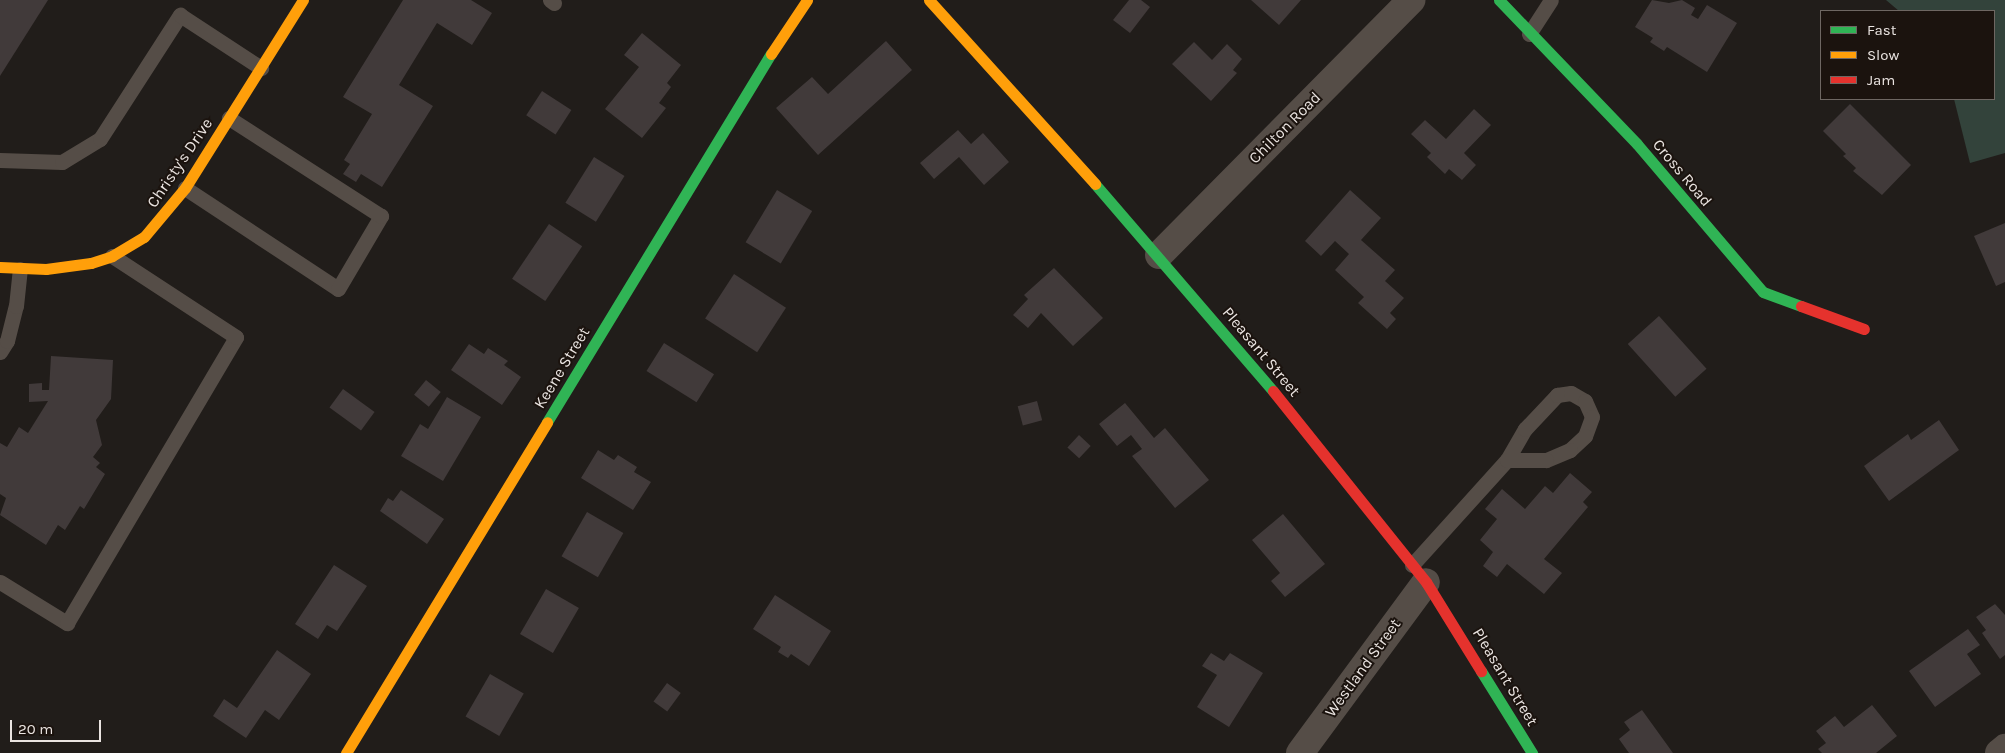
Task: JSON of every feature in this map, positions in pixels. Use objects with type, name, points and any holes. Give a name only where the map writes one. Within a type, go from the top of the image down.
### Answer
[{"type":"street","name":"Christy's Drive","points":[[0,267],[20,269],[69,267],[112,256],[144,237],[186,188],[303,0]]},
{"type":"street","name":"Keene Street","points":[[346,753],[788,26],[807,0]]},
{"type":"street","name":"Pleasant Street","points":[[929,0],[1159,255],[1288,408],[1419,574],[1532,753]]},
{"type":"street","name":"Chilton Road","points":[[1159,255],[1411,0]]},
{"type":"street","name":"Cross Road","points":[[1499,0],[1529,34],[1637,144],[1763,292],[1864,329]]},
{"type":"street","name":"Westland Street","points":[[1300,753],[1419,574]]},
{"type":"street","points":[[1999,753],[2005,748]]},
{"type":"lane","points":[[1529,34],[1551,0]]},
{"type":"lane","points":[[0,160],[62,162],[100,139],[180,15],[261,68]]},
{"type":"lane","points":[[186,188],[338,289],[381,216],[229,118]]},
{"type":"lane","points":[[0,582],[67,623],[236,337],[112,256]]},
{"type":"lane","points":[[0,352],[7,341],[16,306],[20,269]]},
{"type":"lane","points":[[1419,574],[1507,460],[1525,429],[1557,395],[1571,393],[1585,401],[1592,417],[1586,436],[1570,450],[1546,460],[1507,460]]},
{"type":"green space","points":[[1886,0],[2005,0],[2005,153],[1970,163],[1954,100],[1995,100],[1995,10],[1898,10]]},
{"type":"building","points":[[0,0],[48,0],[0,76]]},
{"type":"building","points":[[403,0],[471,0],[492,13],[472,45],[437,23],[399,85],[433,106],[382,187],[361,174],[356,182],[343,174],[350,164],[344,160],[372,114],[343,97]]},
{"type":"building","points":[[1129,0],[1141,0],[1150,7],[1130,33],[1113,20]]},
{"type":"building","points":[[1251,0],[1301,0],[1279,25]]},
{"type":"building","points":[[1652,0],[1669,3],[1682,0],[1695,8],[1691,15],[1698,19],[1707,5],[1737,23],[1707,72],[1667,47],[1664,51],[1650,42],[1653,38],[1635,27]]},
{"type":"building","points":[[642,33],[681,65],[667,83],[671,87],[659,103],[666,108],[642,138],[605,109],[639,67],[624,55]]},
{"type":"building","points":[[886,41],[912,70],[818,155],[776,108],[812,77],[828,94]]},
{"type":"building","points":[[1194,42],[1212,60],[1227,44],[1242,59],[1233,70],[1237,73],[1211,101],[1172,64]]},
{"type":"building","points":[[542,91],[571,110],[556,134],[526,115]]},
{"type":"building","points":[[1850,104],[1911,165],[1882,195],[1853,171],[1856,168],[1843,156],[1846,154],[1823,131]]},
{"type":"building","points":[[1474,109],[1491,125],[1464,153],[1476,165],[1462,180],[1449,169],[1445,174],[1427,157],[1431,153],[1411,134],[1425,120],[1446,139]]},
{"type":"building","points":[[958,130],[971,144],[983,133],[1009,162],[984,185],[959,157],[934,179],[920,163]]},
{"type":"building","points":[[594,157],[625,176],[596,222],[565,203]]},
{"type":"building","points":[[777,190],[812,211],[781,263],[746,242]]},
{"type":"building","points":[[1350,190],[1381,218],[1361,240],[1395,270],[1385,281],[1404,298],[1390,313],[1396,319],[1387,329],[1358,303],[1364,297],[1335,270],[1349,254],[1335,241],[1321,256],[1305,241]]},
{"type":"building","points":[[2005,223],[2005,282],[1996,286],[1974,236]]},
{"type":"building","points":[[549,224],[582,246],[545,301],[512,279]]},
{"type":"building","points":[[1054,268],[1103,318],[1073,346],[1041,313],[1028,328],[1013,315],[1028,299],[1024,295]]},
{"type":"building","points":[[734,274],[786,308],[757,352],[705,318]]},
{"type":"building","points":[[1659,316],[1707,369],[1675,397],[1628,344]]},
{"type":"building","points":[[664,343],[714,374],[697,402],[647,371]]},
{"type":"building","points":[[469,344],[484,354],[488,348],[508,361],[504,365],[521,377],[502,405],[451,370]]},
{"type":"building","points":[[51,356],[113,360],[111,399],[96,420],[102,445],[93,457],[100,463],[96,467],[105,474],[84,509],[80,506],[65,530],[58,525],[46,545],[0,515],[6,498],[0,494],[0,443],[7,447],[19,427],[28,433],[48,401],[29,402],[29,384],[42,383],[42,390],[49,390]]},
{"type":"building","points":[[426,380],[441,392],[429,407],[414,395]]},
{"type":"building","points":[[343,389],[375,412],[361,431],[329,408]]},
{"type":"building","points":[[447,397],[481,417],[443,481],[401,456],[420,424],[428,429]]},
{"type":"building","points":[[1037,401],[1042,420],[1023,425],[1018,406]]},
{"type":"building","points":[[1125,403],[1154,438],[1165,428],[1209,480],[1175,508],[1132,456],[1142,449],[1131,435],[1117,446],[1099,424]]},
{"type":"building","points":[[1939,420],[1959,450],[1889,501],[1864,466],[1908,434],[1911,440]]},
{"type":"building","points":[[1079,435],[1091,446],[1079,458],[1067,447]]},
{"type":"building","points":[[598,450],[614,460],[618,455],[637,467],[634,472],[651,482],[633,510],[581,478]]},
{"type":"building","points":[[1570,473],[1592,492],[1583,502],[1588,507],[1544,559],[1562,573],[1544,594],[1507,564],[1497,577],[1483,566],[1493,552],[1480,540],[1497,519],[1485,509],[1502,489],[1525,509],[1545,486],[1553,493]]},
{"type":"building","points":[[401,490],[444,519],[427,544],[380,511],[388,498],[393,501]]},
{"type":"building","points":[[587,512],[623,533],[598,577],[562,556]]},
{"type":"building","points":[[1283,514],[1325,564],[1285,597],[1271,581],[1280,573],[1252,540]]},
{"type":"building","points":[[334,565],[367,586],[337,631],[327,625],[318,639],[295,624]]},
{"type":"building","points":[[546,589],[579,608],[553,653],[520,634]]},
{"type":"building","points":[[775,595],[831,631],[809,666],[791,654],[788,658],[778,652],[781,647],[753,629]]},
{"type":"building","points":[[1995,604],[2005,615],[2005,655],[2000,659],[1982,633],[1986,630],[1976,617]]},
{"type":"building","points":[[1968,629],[1980,645],[1967,654],[1981,674],[1935,707],[1909,671]]},
{"type":"building","points":[[277,650],[311,674],[279,720],[265,710],[246,738],[213,716],[224,699],[237,708]]},
{"type":"building","points":[[1211,653],[1224,661],[1230,653],[1263,673],[1229,727],[1197,707],[1217,675],[1202,666]]},
{"type":"building","points":[[490,674],[524,693],[499,736],[466,716]]},
{"type":"building","points":[[667,683],[681,693],[667,712],[653,702]]},
{"type":"building","points":[[1872,705],[1897,736],[1876,753],[1822,753],[1818,749],[1826,743],[1816,731],[1835,716],[1844,727]]},
{"type":"building","points":[[1642,710],[1673,753],[1629,753],[1619,739],[1630,730],[1624,722]]},
{"type":"traffic: fast","points":[[1499,0],[1637,144],[1763,292],[1801,306]]},
{"type":"traffic: fast","points":[[547,422],[771,54]]},
{"type":"traffic: fast","points":[[1095,184],[1273,391]]},
{"type":"traffic: fast","points":[[1481,671],[1532,753]]},
{"type":"traffic: slow","points":[[0,267],[46,269],[91,263],[112,256],[144,237],[185,188],[303,0]]},
{"type":"traffic: slow","points":[[771,54],[807,0]]},
{"type":"traffic: slow","points":[[929,0],[1095,184]]},
{"type":"traffic: slow","points":[[346,753],[547,422]]},
{"type":"traffic: jam","points":[[1801,306],[1864,329]]},
{"type":"traffic: jam","points":[[1273,391],[1426,582],[1481,671]]}]
